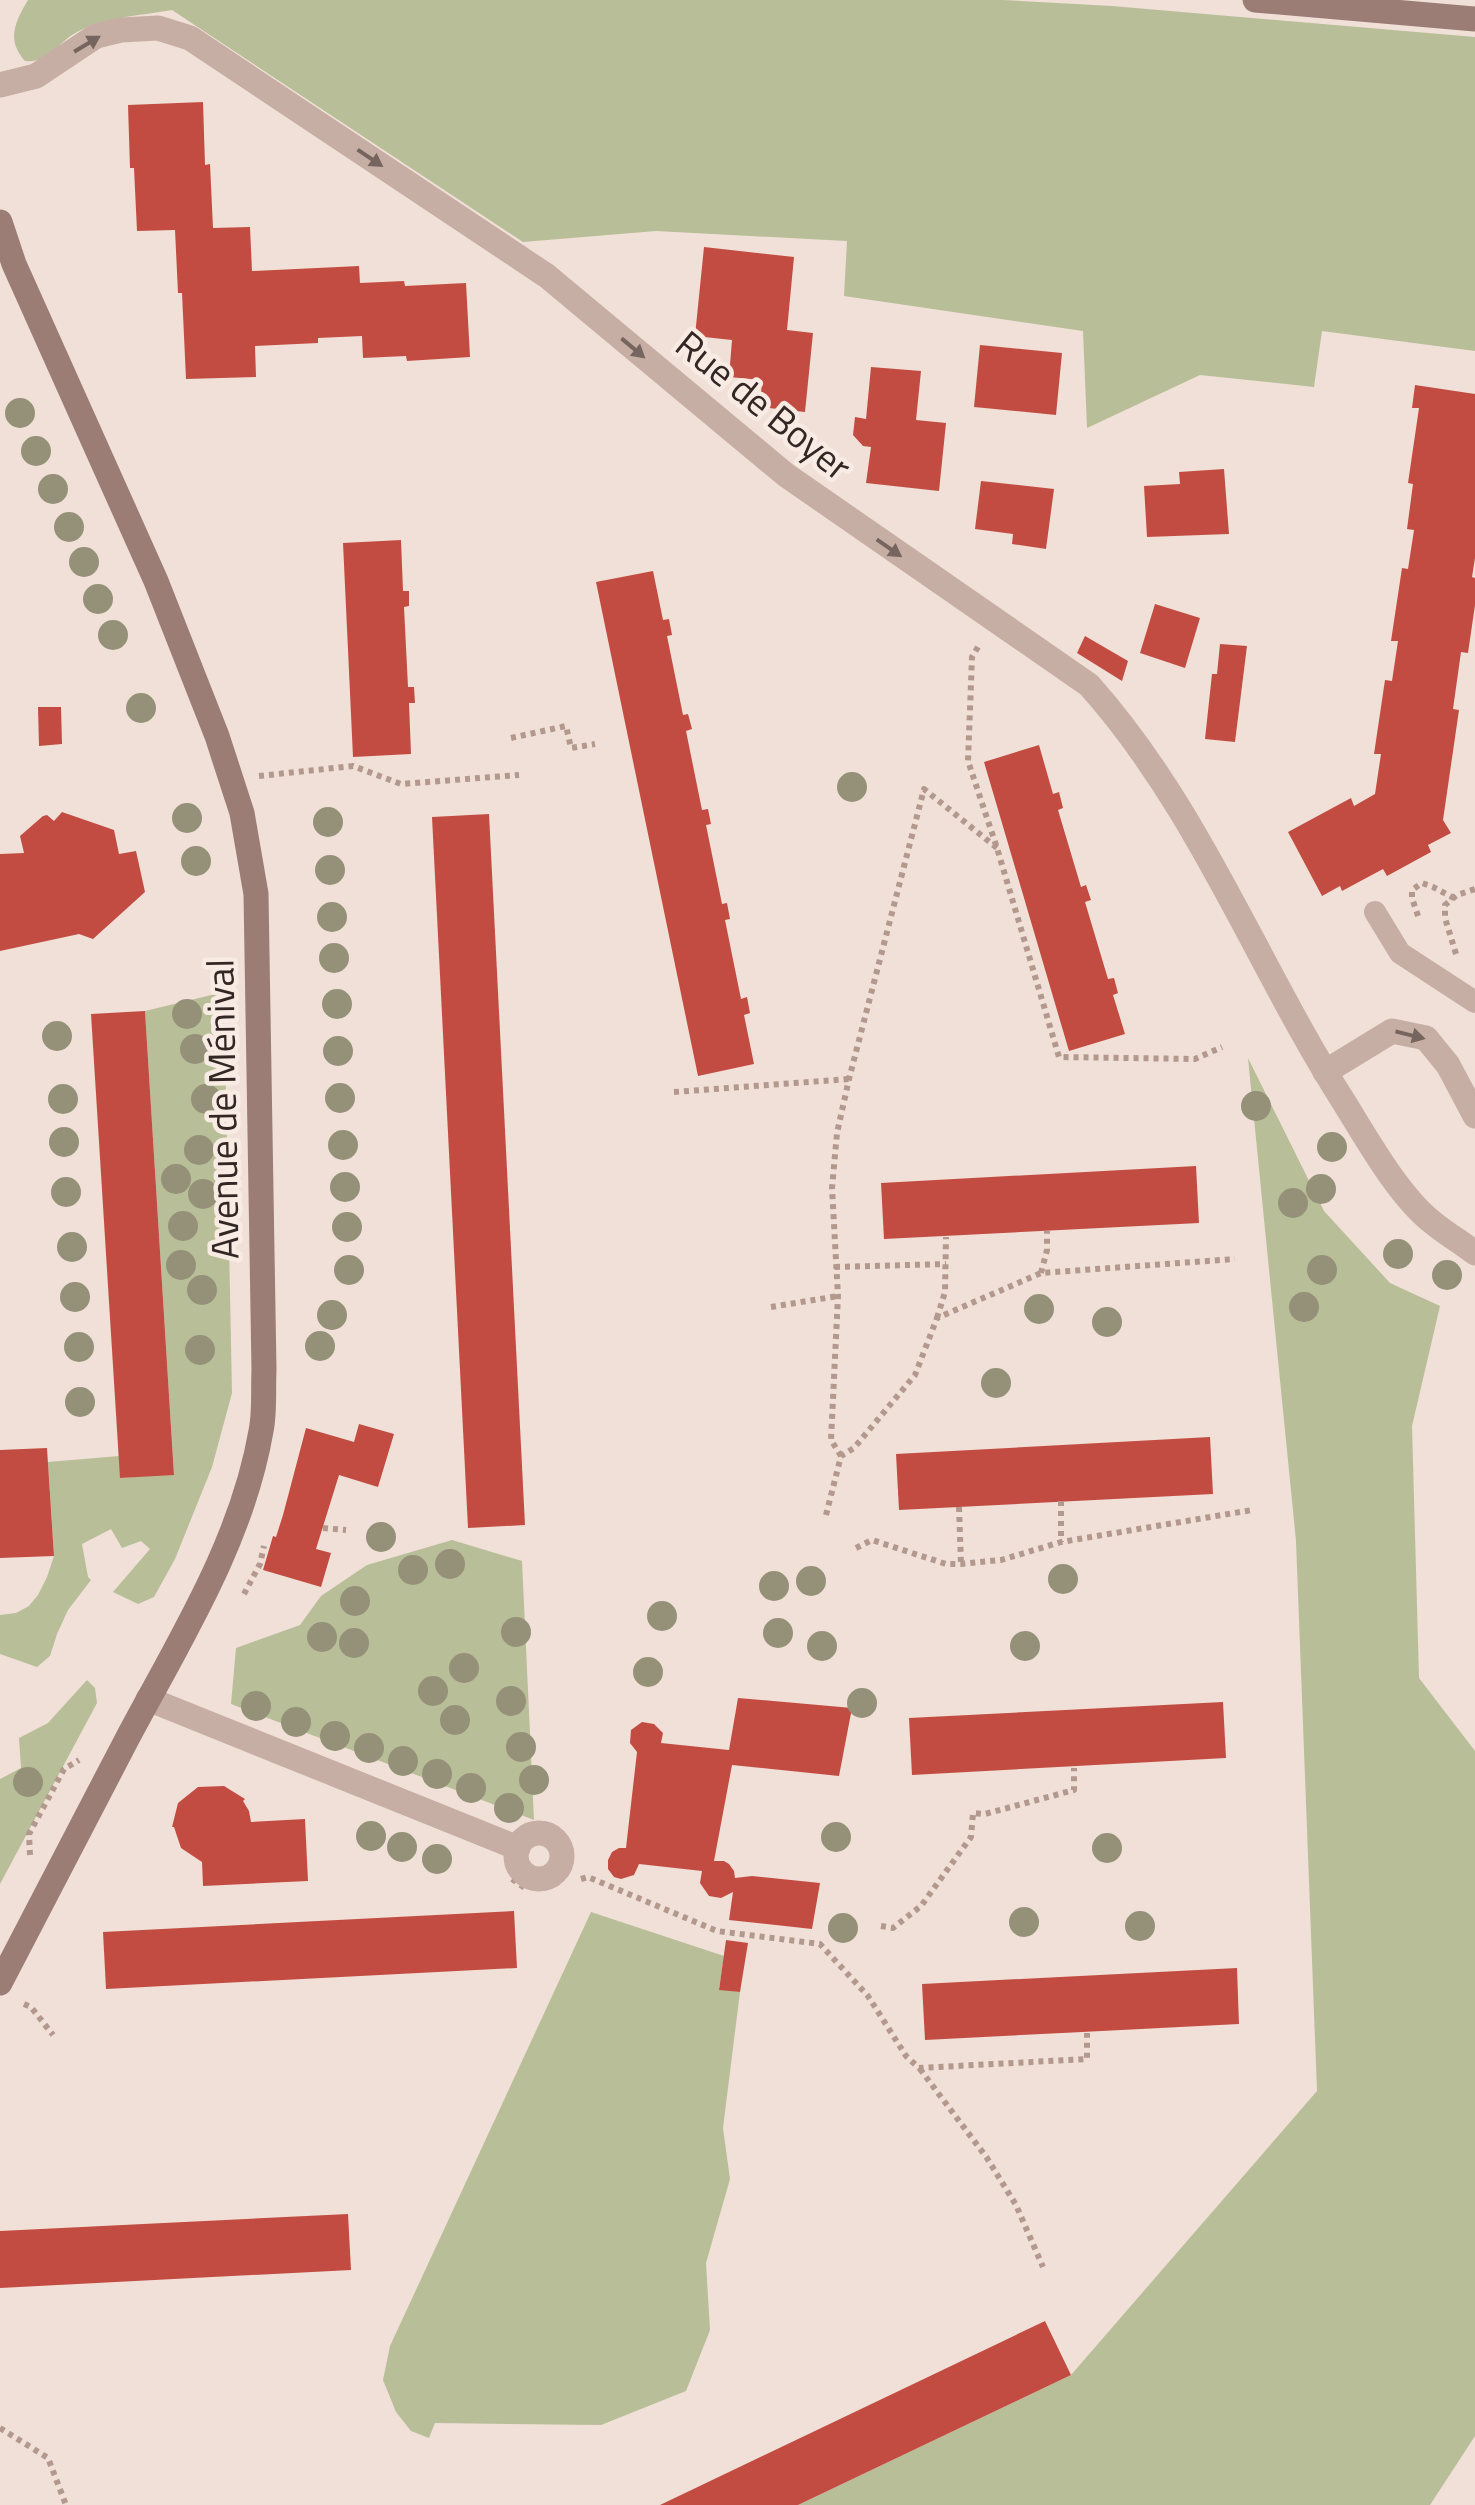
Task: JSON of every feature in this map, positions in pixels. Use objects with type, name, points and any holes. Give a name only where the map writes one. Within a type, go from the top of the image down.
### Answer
[{"type":"main road","points":[[1255,0],[1475,19]]},
{"type":"main road","name":"Avenue de Ménival","points":[[0,222],[14,264],[156,582],[217,736],[242,813],[256,894],[264,1350],[262,1427],[256,1460],[232,1528],[206,1589],[0,1983]]},
{"type":"street","name":"Rue de Boyer","points":[[0,85],[36,76],[96,36],[158,28],[190,38],[547,276],[786,476],[1089,685],[1114,712],[1183,812],[1305,1039],[1391,1175],[1429,1220],[1475,1253]]},
{"type":"street","points":[[1325,1072],[1392,1030],[1426,1038],[1448,1065],[1475,1116]]},
{"type":"street","points":[[148,1699],[518,1848]]},
{"type":"lane","points":[[1375,912],[1400,952],[1468,998]]},
{"type":"path","points":[[994,621],[972,657],[968,761],[1059,1057],[1195,1059],[1222,1048]]},
{"type":"path","points":[[512,738],[566,726],[572,748],[595,744]]},
{"type":"path","points":[[274,774],[353,766],[401,784],[519,775]]},
{"type":"path","points":[[841,1456],[831,1440],[838,1296],[832,1188],[837,1133],[924,790],[997,848]]},
{"type":"path","points":[[1418,916],[1412,890],[1422,884],[1454,898]]},
{"type":"path","points":[[1468,998],[1445,918],[1445,905],[1457,895],[1475,890]]},
{"type":"path","points":[[674,1092],[849,1079]]},
{"type":"path","points":[[1041,1273],[1048,1250],[1047,1231]]},
{"type":"path","points":[[826,1515],[841,1456],[854,1448],[914,1375],[945,1292],[946,1237]]},
{"type":"path","points":[[938,1318],[1041,1273],[1235,1259]]},
{"type":"path","points":[[835,1267],[946,1264]]},
{"type":"path","points":[[771,1307],[838,1296]]},
{"type":"path","points":[[1060,1502],[1062,1542]]},
{"type":"path","points":[[959,1507],[962,1564]]},
{"type":"path","points":[[856,1548],[872,1540],[946,1564],[962,1564],[1001,1560],[1062,1542],[1252,1510]]},
{"type":"path","points":[[323,1528],[346,1530]]},
{"type":"path","points":[[882,1926],[893,1928],[921,1906],[970,1836],[973,1813],[985,1814],[1074,1790],[1074,1768]]},
{"type":"path","points":[[581,1879],[588,1878],[717,1931],[820,1944],[868,1996],[906,2056],[987,2158],[1016,2205],[1042,2267]]},
{"type":"path","points":[[24,2004],[53,2035]]},
{"type":"path","points":[[919,2068],[1087,2059],[1087,2034]]},
{"type":"path","points":[[0,2428],[48,2458],[66,2505]]},
{"type":"green space","points":[[28,0],[1003,0],[1475,37],[1475,351],[1322,331],[1314,387],[1200,375],[1087,428],[1083,331],[844,296],[847,241],[656,231],[523,242],[172,10],[95,24],[72,35],[45,57],[25,61],[14,38]]},
{"type":"green space","points":[[224,992],[232,1393],[212,1467],[175,1559],[154,1597],[138,1604],[113,1592],[150,1549],[141,1541],[122,1548],[111,1529],[82,1544],[91,1580],[68,1610],[50,1656],[37,1667],[0,1654],[0,1615],[29,1606],[47,1577],[54,1556],[48,1462],[119,1456],[121,1478],[174,1474],[145,1011]]},
{"type":"green space","points":[[1248,1058],[1324,1211],[1390,1283],[1440,1306],[1412,1426],[1419,1678],[1475,1751],[1475,2436],[1430,2505],[798,2505],[1071,2375],[1317,2091],[1296,1541]]},
{"type":"green space","points":[[452,1540],[522,1561],[534,1820],[231,1704],[236,1648],[300,1625],[321,1596],[367,1565]]},
{"type":"green space","points":[[87,1680],[95,1688],[97,1703],[0,1884],[0,1779],[21,1768],[19,1738],[48,1723]]},
{"type":"green space","points":[[591,1912],[724,1956],[719,1989],[740,1992],[723,2128],[730,2179],[706,2263],[710,2330],[686,2391],[601,2425],[435,2423],[429,2438],[411,2431],[396,2412],[383,2380],[390,2346]]},
{"type":"building","points":[[203,102],[213,228],[250,227],[252,271],[359,266],[360,283],[466,283],[470,357],[407,361],[406,356],[363,358],[362,336],[318,338],[318,343],[255,346],[256,377],[186,379],[175,230],[137,231],[128,105]]},
{"type":"building","points":[[704,247],[794,257],[787,330],[813,333],[805,412],[760,407],[762,380],[729,377],[732,340],[695,336]]},
{"type":"building","points":[[980,345],[1062,353],[1056,415],[974,407]]},
{"type":"building","points":[[871,367],[921,371],[916,420],[946,423],[939,491],[866,483],[871,447],[863,446],[853,435],[855,417],[866,419]]},
{"type":"building","points":[[1415,385],[1475,394],[1475,605],[1468,653],[1461,652],[1453,709],[1459,710],[1443,820],[1451,833],[1428,845],[1431,852],[1387,876],[1383,869],[1342,891],[1340,886],[1322,896],[1288,832],[1351,798],[1354,806],[1375,794],[1381,754],[1374,754],[1385,680],[1392,681],[1398,641],[1391,641],[1402,568],[1408,569],[1414,530],[1407,529],[1413,484],[1408,483],[1419,408],[1412,408]]},
{"type":"building","points":[[1224,469],[1229,534],[1147,537],[1144,486],[1180,484],[1179,472]]},
{"type":"building","points":[[981,481],[1054,489],[1046,549],[1012,544],[1013,534],[975,529]]},
{"type":"building","points":[[401,540],[403,591],[409,591],[409,606],[404,607],[408,687],[414,687],[415,703],[409,703],[411,754],[353,757],[343,543]]},
{"type":"building","points":[[653,571],[663,620],[669,619],[672,635],[667,636],[683,715],[688,714],[692,729],[686,731],[702,810],[708,809],[711,824],[706,825],[722,904],[727,903],[730,919],[725,920],[741,999],[747,997],[750,1013],[744,1015],[754,1064],[698,1076],[596,582]]},
{"type":"building","points":[[1155,604],[1200,618],[1185,668],[1140,653]]},
{"type":"building","points":[[1085,636],[1128,661],[1122,681],[1077,653]]},
{"type":"building","points":[[1220,644],[1247,646],[1235,742],[1205,739],[1212,674],[1217,674]]},
{"type":"building","points":[[38,707],[61,707],[62,744],[39,746]]},
{"type":"building","points":[[1039,745],[1053,794],[1059,792],[1063,808],[1058,810],[1081,887],[1086,885],[1091,900],[1085,902],[1108,979],[1114,978],[1118,993],[1113,995],[1125,1034],[1069,1051],[984,762]]},
{"type":"building","points":[[62,812],[114,830],[119,854],[136,851],[145,892],[93,939],[79,934],[0,951],[0,854],[24,853],[20,836],[43,816],[54,821]]},
{"type":"building","points":[[489,814],[525,1525],[468,1528],[432,817]]},
{"type":"building","points":[[145,1011],[174,1475],[120,1478],[91,1014]]},
{"type":"building","points":[[1196,1166],[1199,1223],[884,1239],[881,1183]]},
{"type":"building","points":[[359,1424],[394,1434],[378,1487],[339,1475],[316,1549],[331,1553],[321,1587],[263,1570],[283,1515],[306,1428],[354,1442]]},
{"type":"building","points":[[1210,1437],[1213,1494],[899,1510],[896,1454]]},
{"type":"building","points":[[47,1448],[54,1556],[0,1558],[0,1450]]},
{"type":"building","points":[[738,1698],[852,1708],[839,1776],[732,1765],[714,1861],[729,1864],[735,1878],[820,1883],[812,1929],[729,1920],[733,1892],[721,1898],[709,1896],[700,1883],[702,1871],[639,1864],[634,1875],[621,1879],[608,1869],[612,1852],[626,1848],[637,1752],[630,1743],[631,1730],[642,1722],[654,1724],[663,1733],[661,1743],[729,1750]]},
{"type":"building","points":[[1223,1702],[1226,1758],[912,1775],[909,1718]]},
{"type":"building","points":[[224,1786],[245,1799],[251,1822],[305,1819],[308,1881],[203,1886],[202,1862],[181,1848],[172,1827],[178,1803],[198,1787]]},
{"type":"building","points":[[514,1911],[517,1968],[106,1989],[103,1932]]},
{"type":"building","points":[[726,1940],[748,1943],[740,1992],[719,1990]]},
{"type":"building","points":[[1237,1968],[1239,2024],[925,2040],[922,1984]]},
{"type":"building","points":[[348,2214],[351,2270],[0,2288],[0,2231]]},
{"type":"building","points":[[1045,2321],[1071,2375],[798,2505],[660,2505]]}]
